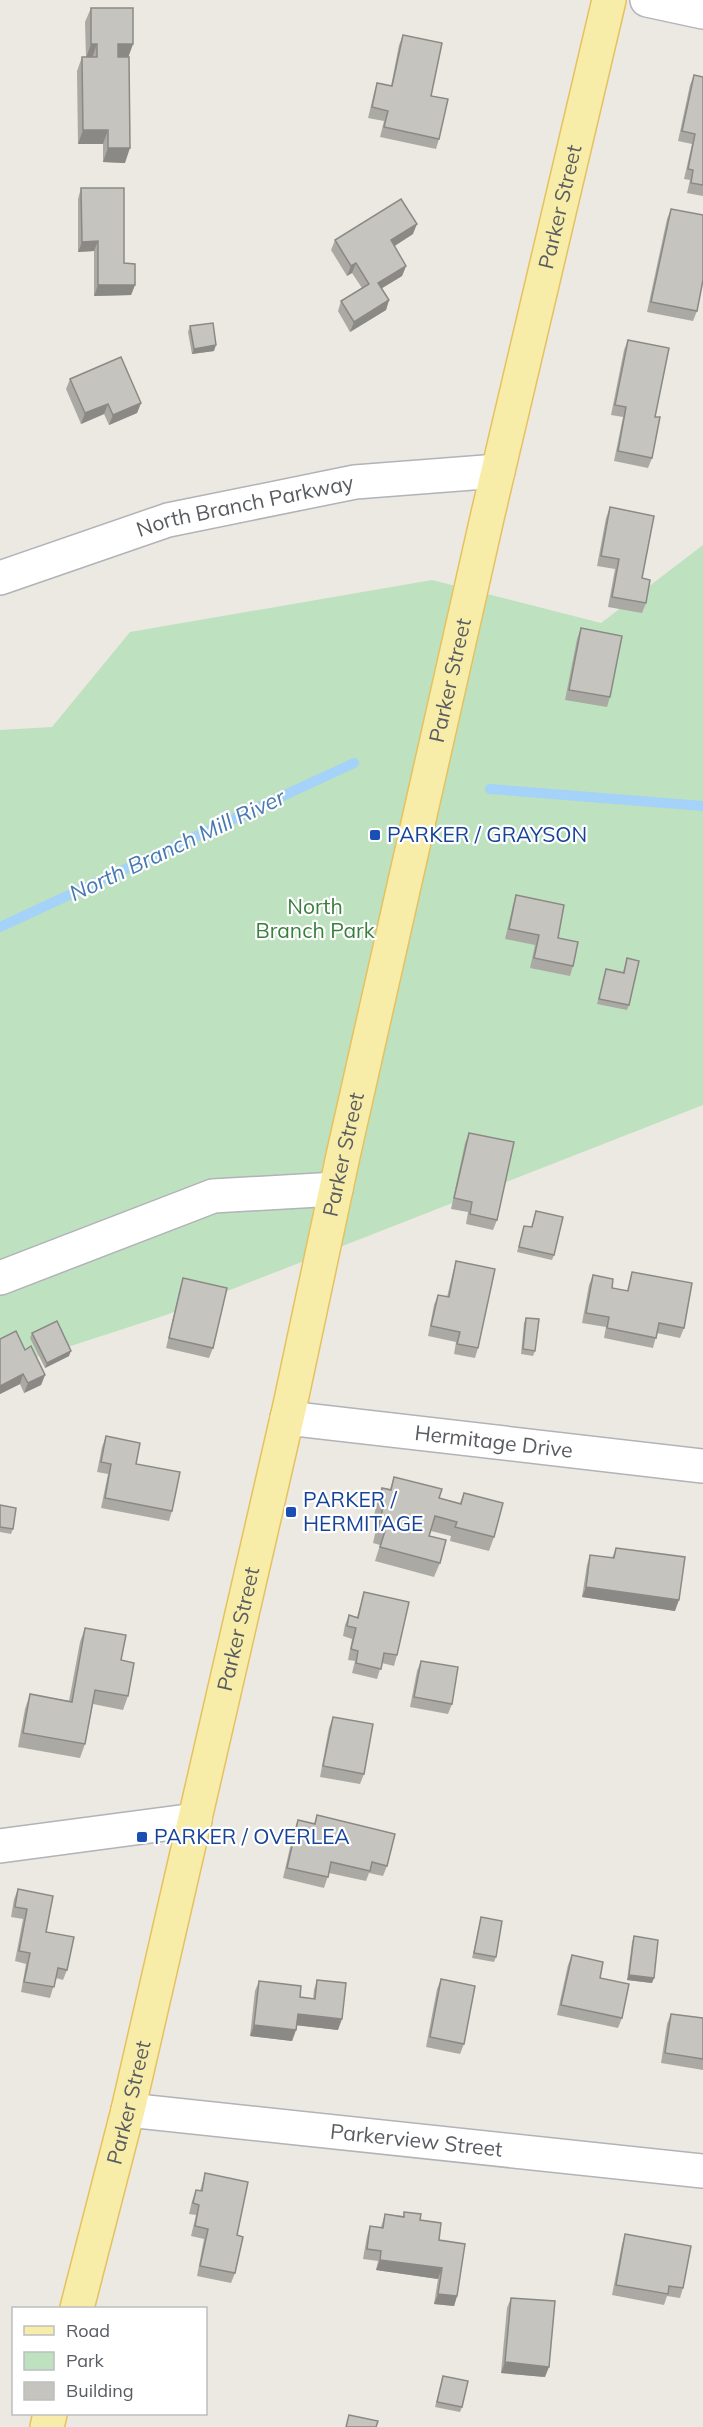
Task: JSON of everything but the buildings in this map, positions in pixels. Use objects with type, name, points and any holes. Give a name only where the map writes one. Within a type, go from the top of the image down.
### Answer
[{"type":"main road","name":"Parker Street","points":[[77,2307],[128,2110],[195,1820],[498,471],[609,0]]},
{"type":"street","points":[[647,0],[703,12]]},
{"type":"street","name":"North Branch Parkway","points":[[0,578],[168,520],[355,482],[498,471]]},
{"type":"street","points":[[0,1278],[213,1196],[336,1189]]},
{"type":"street","name":"Hermitage Drive","points":[[287,1418],[703,1467]]},
{"type":"street","points":[[0,1846],[195,1820]]},
{"type":"street","name":"Parkerview Street","points":[[128,2110],[703,2171]]},
{"type":"green space","name":"North Branch Park","points":[[703,545],[703,1105],[166,1315],[0,1369],[0,730],[52,727],[130,632],[432,580],[601,623]]},
{"type":"waterway","name":"North Branch Mill River","points":[[0,927],[354,763]]},
{"type":"waterway","name":"North Branch Mill River","points":[[490,789],[703,806]]},
{"type":"place","name":"PARKER / GRAYSON","points":[[375,835]]},
{"type":"place","name":"PARKER / HERMITAGE","points":[[291,1512]]},
{"type":"place","name":"PARKER / OVERLEA","points":[[142,1837]]}]
